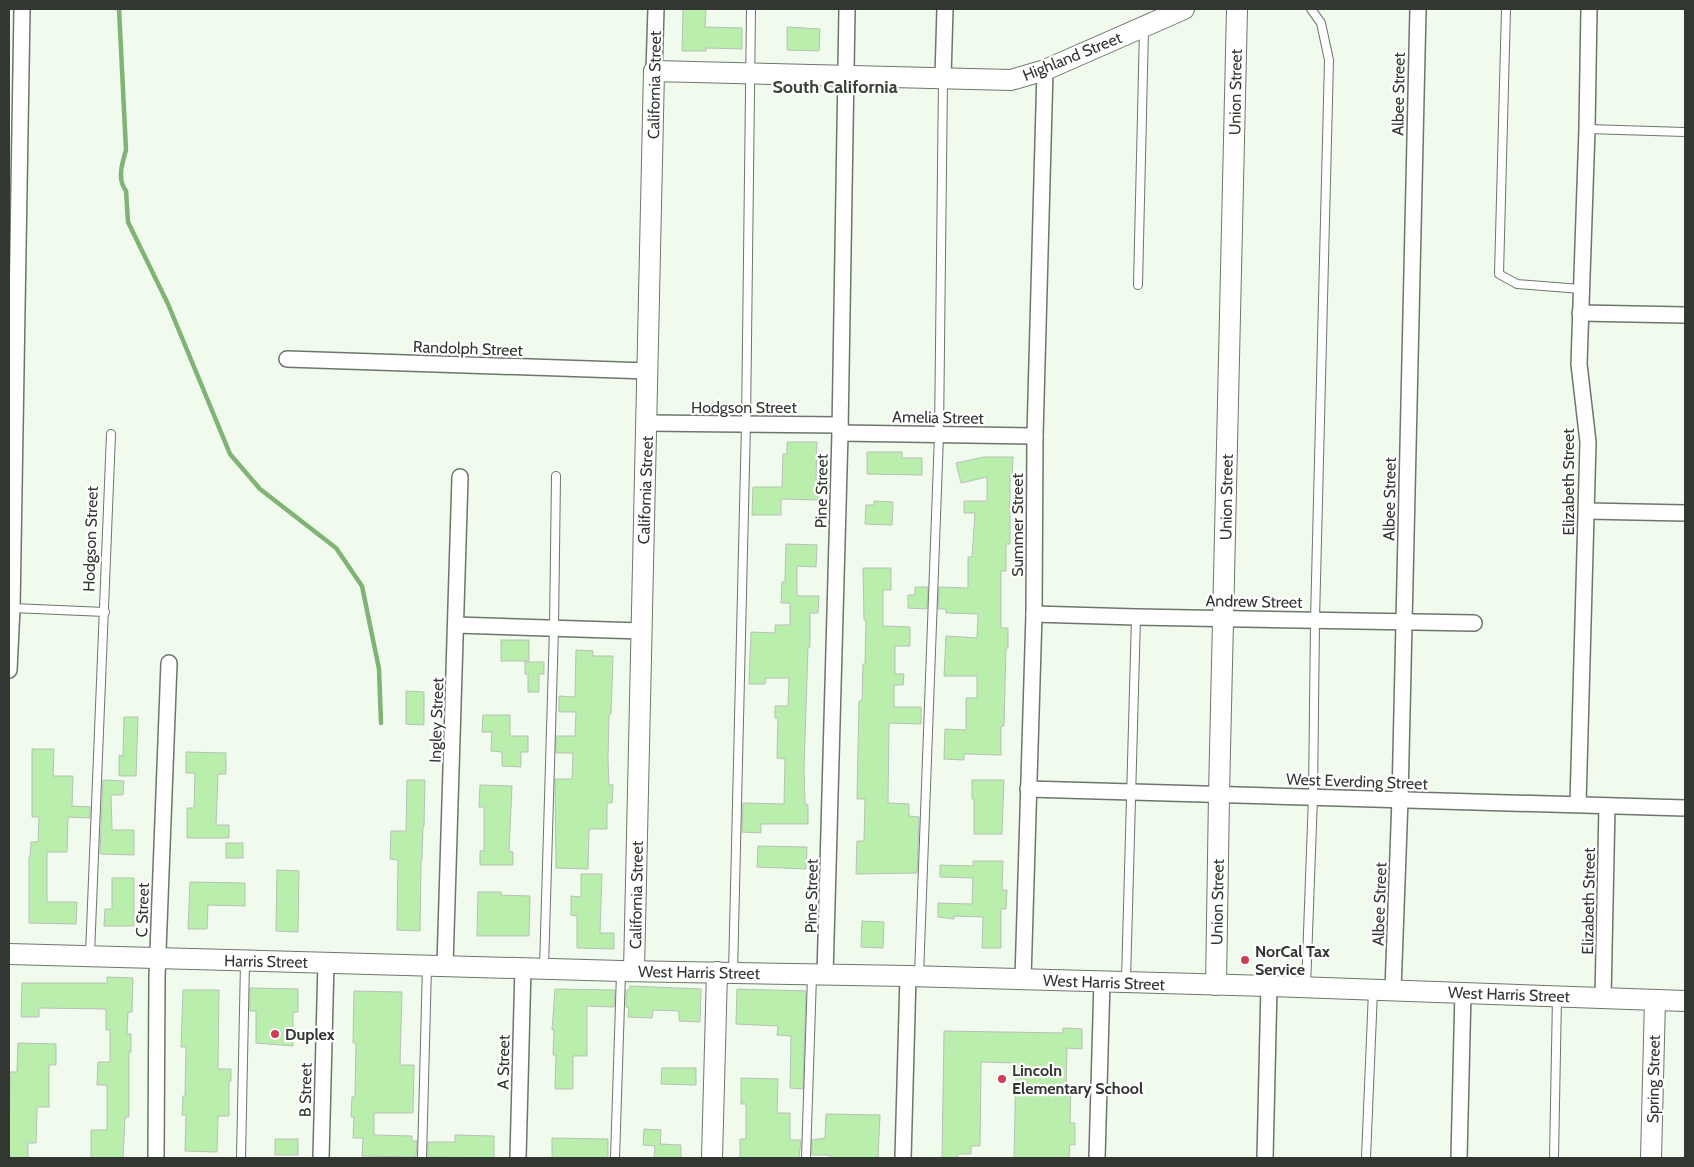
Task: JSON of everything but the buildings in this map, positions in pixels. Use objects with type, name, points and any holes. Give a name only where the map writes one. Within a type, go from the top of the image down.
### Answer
[{"type":"street","points":[[9,670],[12,608],[22,9]]},
{"type":"street","name":"California Street","points":[[627,971],[641,631],[656,9]]},
{"type":"street","name":"Pine Street","points":[[819,974],[840,429],[847,9]]},
{"type":"street","points":[[943,77],[945,9]]},
{"type":"street","name":"Union Street","points":[[1216,985],[1237,9]]},
{"type":"street","name":"Albee Street","points":[[1393,990],[1400,799],[1418,9]]},
{"type":"street","name":"Elizabeth Street","points":[[1578,804],[1588,442],[1579,364],[1590,9]]},
{"type":"street","name":"Highland Street","points":[[654,71],[1010,80],[1045,70],[1177,10]]},
{"type":"street","name":"Summer Street","points":[[1023,979],[1034,614],[1035,436],[1045,70]]},
{"type":"street","points":[[1580,313],[1685,315]]},
{"type":"street","name":"Randolph Street","points":[[287,359],[648,371]]},
{"type":"street","name":"Hodgson Street","points":[[647,423],[746,424],[840,429]]},
{"type":"street","name":"Amelia Street","points":[[840,429],[939,435],[1035,436]]},
{"type":"street","name":"Ingley Street","points":[[436,965],[456,626],[460,477]]},
{"type":"street","points":[[1587,511],[1685,513]]},
{"type":"street","name":"Andrew Street","points":[[1034,614],[1474,623]]},
{"type":"street","points":[[456,626],[641,631]]},
{"type":"street","name":"C Street","points":[[156,1158],[158,958],[169,663]]},
{"type":"street","name":"West Everding Street","points":[[1028,789],[1685,808]]},
{"type":"street","name":"Elizabeth Street","points":[[1603,998],[1607,806]]},
{"type":"street","name":"Harris Street","points":[[9,954],[523,967]]},
{"type":"street","name":"B Street","points":[[321,1158],[326,962]]},
{"type":"street","name":"West Harris Street","points":[[523,967],[1102,981],[1685,1001]]},
{"type":"street","name":"A Street","points":[[518,1158],[523,967]]},
{"type":"street","points":[[712,1158],[725,972]]},
{"type":"street","points":[[903,1158],[913,976]]},
{"type":"street","points":[[1098,1158],[1102,981]]},
{"type":"street","points":[[1265,1158],[1269,986]]},
{"type":"street","points":[[1459,1158],[1463,992]]},
{"type":"street","name":"Spring Street","points":[[1651,1158],[1655,1000]]},
{"type":"lane","points":[[725,972],[746,424],[751,9]]},
{"type":"lane","points":[[1306,987],[1313,797],[1315,620],[1329,60],[1321,23],[1311,9]]},
{"type":"lane","points":[[1506,9],[1499,274],[1517,284],[1581,289]]},
{"type":"lane","points":[[1138,285],[1144,26]]},
{"type":"lane","points":[[913,976],[939,435],[943,77]]},
{"type":"lane","points":[[1587,130],[1685,132]]},
{"type":"lane","name":"Hodgson Street","points":[[12,608],[105,612],[111,434]]},
{"type":"lane","points":[[544,968],[554,628],[556,476]]},
{"type":"lane","points":[[90,956],[105,612]]},
{"type":"lane","points":[[1126,982],[1136,617]]},
{"type":"lane","points":[[241,1158],[246,960]]},
{"type":"lane","points":[[422,1158],[436,965]]},
{"type":"lane","points":[[615,1158],[627,971]]},
{"type":"lane","points":[[806,1158],[819,974]]},
{"type":"lane","points":[[1366,1158],[1373,989]]},
{"type":"lane","points":[[1554,1158],[1557,997]]},
{"type":"waterway","points":[[119,9],[126,150],[121,176],[126,191],[128,222],[168,304],[230,454],[260,489],[336,548],[362,586],[379,669],[381,723]]},
{"type":"place","name":"NorCal Tax Service","points":[[1245,960]]},
{"type":"place","name":"Duplex","points":[[275,1034]]},
{"type":"place","name":"Lincoln Elementary School","points":[[1002,1079]]},
{"type":"district","name":"South California","points":[[835,87]]}]
